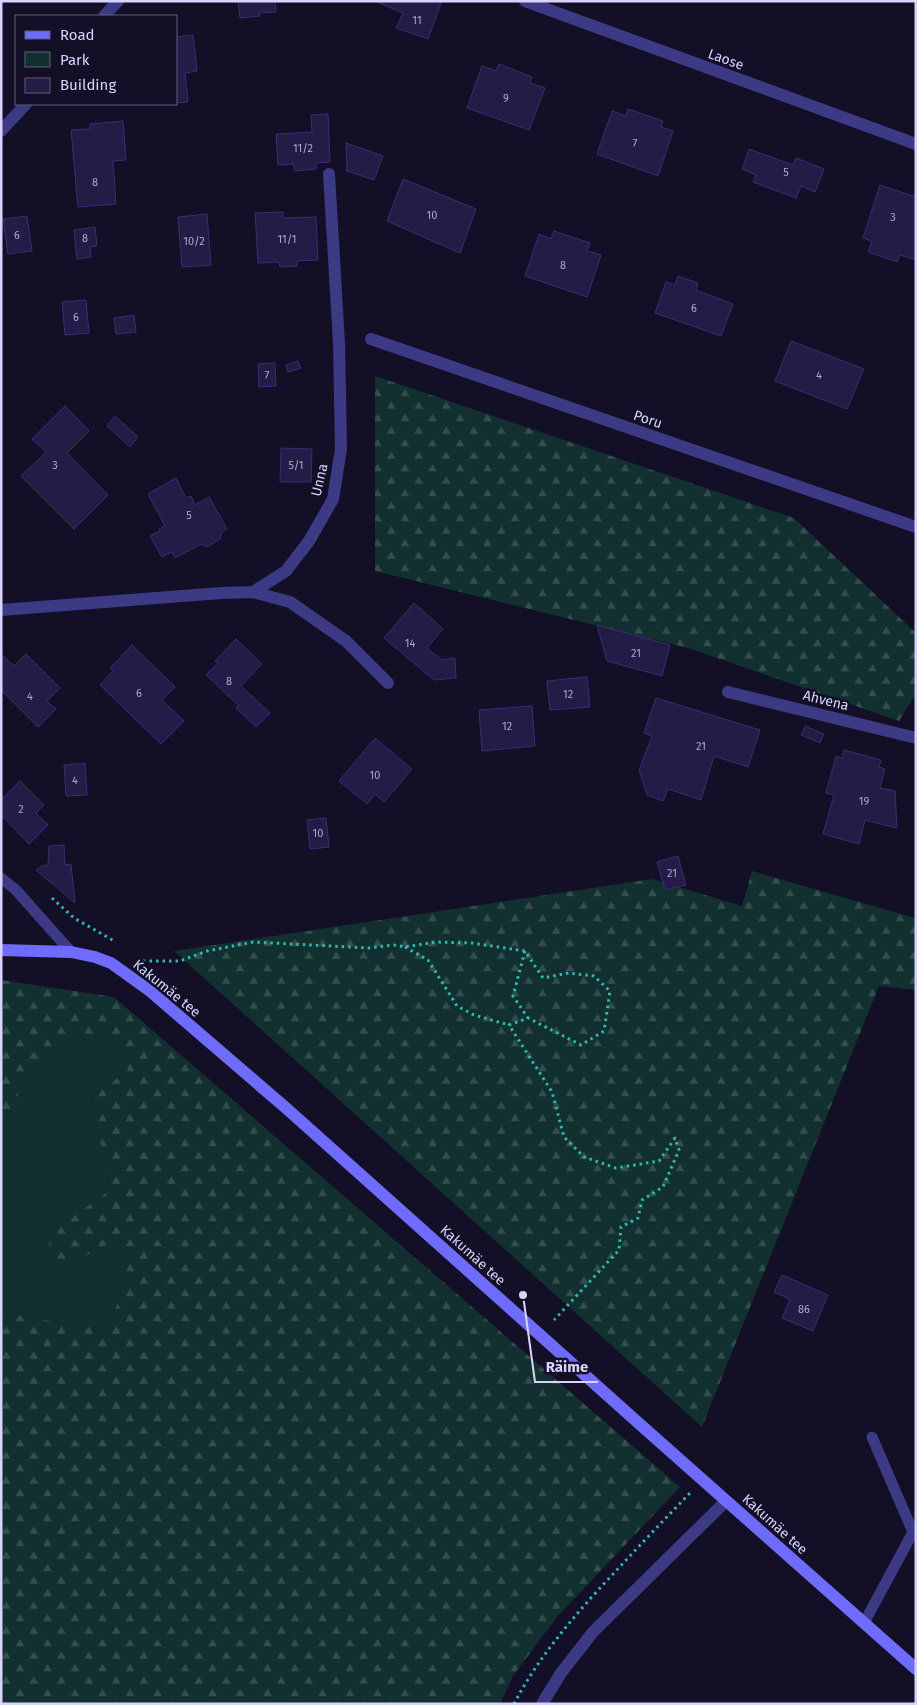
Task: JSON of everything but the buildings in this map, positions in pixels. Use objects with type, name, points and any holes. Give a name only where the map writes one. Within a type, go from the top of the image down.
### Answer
[{"type":"street","points":[[105,15],[118,1]]},
{"type":"street","name":"Laose","points":[[525,1],[916,144]]},
{"type":"street","points":[[1,131],[25,105]]},
{"type":"street","name":"Unna","points":[[253,592],[286,571],[309,541],[333,499],[341,449],[339,343],[329,174]]},
{"type":"street","name":"Poru","points":[[371,339],[916,527]]},
{"type":"street","points":[[1,610],[253,592],[290,602],[346,641],[388,683]]},
{"type":"street","name":"Ahvena","points":[[728,692],[916,738]]},
{"type":"street","name":"Kakumäe tee","points":[[1,950],[71,952],[95,957],[112,963],[150,991],[294,1114],[916,1669]]},
{"type":"street","points":[[542,1704],[561,1673],[593,1632],[726,1501]]},
{"type":"lane","points":[[1,878],[16,890],[71,952]]},
{"type":"lane","points":[[864,1623],[913,1532],[872,1437]]},
{"type":"path","points":[[143,961],[180,960],[207,951],[253,942],[368,948],[394,945],[405,947],[428,960],[457,1006],[474,1015],[509,1025],[528,1018]]},
{"type":"path","points":[[405,947],[445,942],[472,943],[525,950],[543,978],[569,973],[594,976],[610,991],[604,1031],[581,1045],[528,1018],[513,996],[525,950]]},
{"type":"path","points":[[509,1025],[552,1092],[564,1136],[584,1157],[616,1168],[659,1161],[675,1138],[679,1150],[663,1187],[642,1200],[638,1218],[621,1227],[618,1250],[553,1321]]},
{"type":"path","points":[[514,1704],[524,1684],[554,1642],[619,1567],[702,1480]]},
{"type":"green space","points":[[375,376],[794,518],[916,633],[916,694],[899,721],[688,648],[375,571]]},
{"type":"green space","points":[[752,871],[915,918],[916,990],[879,986],[702,1427],[174,951],[652,879],[742,906]]},
{"type":"green space","points":[[1,980],[114,997],[680,1487],[556,1618],[513,1676],[500,1704],[1,1704],[1,1312],[79,1326],[111,1324],[132,1252],[118,1239],[68,1265],[51,1256],[48,1235],[110,1190],[91,1098],[128,1070],[117,1038],[82,1034],[18,1077],[18,1109],[1,1115]]},
{"type":"green space","points":[[82,1034],[117,1038],[128,1070],[91,1098],[118,1239],[132,1252],[111,1324],[79,1326],[1,1312],[1,1115],[18,1109],[18,1077]]},
{"type":"place","name":"Räime","points":[[523,1295]]}]
